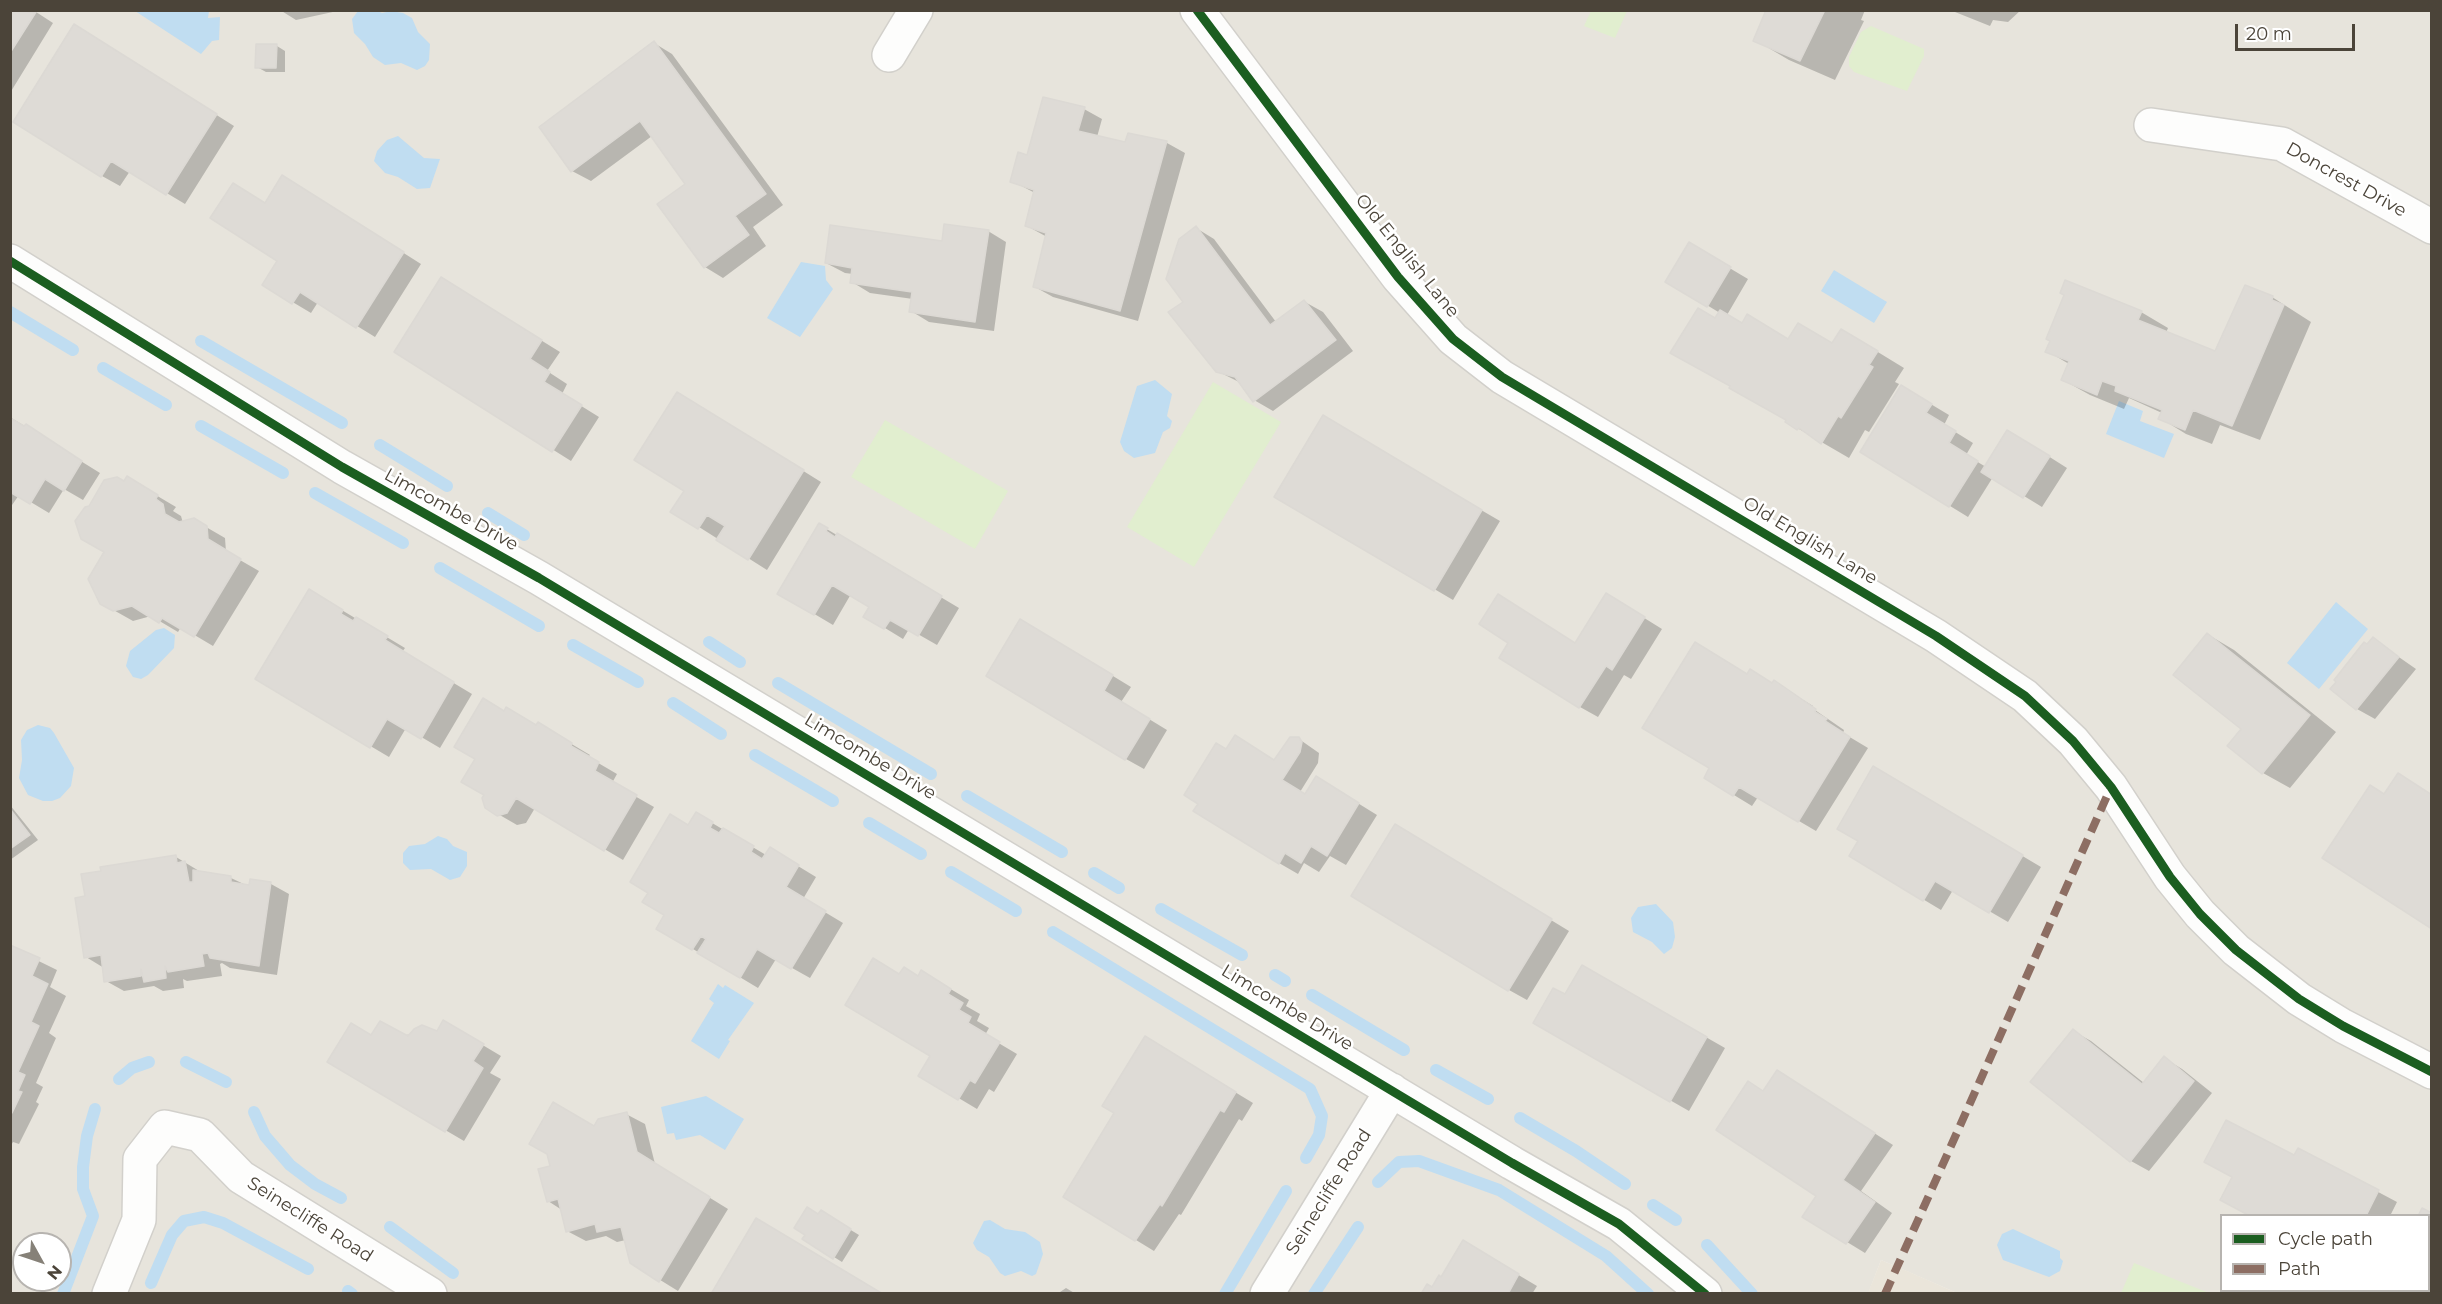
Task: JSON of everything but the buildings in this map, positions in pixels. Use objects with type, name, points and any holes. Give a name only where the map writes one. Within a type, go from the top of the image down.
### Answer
[{"type":"street","points":[[889,54],[916,10]]},
{"type":"street","name":"Old English Lane","points":[[1197,10],[1398,277],[1453,339],[1502,377],[1936,636],[2025,696],[2073,741],[2110,786],[2170,878],[2200,914],[2236,950],[2299,999],[2343,1026],[2432,1072]]},
{"type":"street","name":"Doncrest Drive","points":[[2151,125],[2282,144],[2432,227]]},
{"type":"street","name":"Limcombe Drive","points":[[10,261],[342,467],[539,578],[1619,1224],[1705,1293]]},
{"type":"street","name":"Seinecliffe Road","points":[[1267,1293],[1392,1090]]},
{"type":"street","name":"Seinecliffe Road","points":[[109,1293],[139,1220],[140,1158],[165,1127],[200,1135],[241,1178],[430,1293]]},
{"type":"shaded area","points":[[10,11],[2431,11],[2431,1293],[1957,1293],[1881,1260],[1868,1294],[11,1293]]},
{"type":"shaded area","points":[[1881,1260],[1907,1271],[1957,1293],[1868,1293]]},
{"type":"green space","points":[[1591,11],[1627,11],[1615,38],[1584,26]]},
{"type":"green space","points":[[1871,26],[1924,49],[1924,56],[1907,91],[1854,72],[1849,66],[1849,57],[1861,32]]},
{"type":"green space","points":[[1213,382],[1281,422],[1194,567],[1127,527]]},
{"type":"green space","points":[[885,420],[1008,491],[975,549],[851,477]]},
{"type":"green space","points":[[2134,1263],[2209,1293],[2121,1293]]},
{"type":"water","points":[[135,11],[209,11],[208,18],[220,17],[219,40],[212,41],[201,54]]},
{"type":"water","points":[[358,11],[382,13],[391,11],[403,13],[412,18],[418,32],[430,44],[429,60],[425,66],[417,70],[401,63],[385,65],[373,57],[354,33],[352,19]]},
{"type":"water","points":[[398,136],[424,158],[440,159],[430,188],[417,189],[398,177],[385,173],[374,161],[377,151],[387,140]]},
{"type":"water","points":[[801,262],[825,266],[826,280],[833,289],[800,337],[767,318]]},
{"type":"water","points":[[1834,270],[1887,302],[1874,323],[1821,291]]},
{"type":"water","points":[[1155,380],[1172,394],[1167,416],[1172,421],[1170,428],[1163,432],[1155,453],[1134,458],[1124,451],[1120,442],[1137,386]]},
{"type":"water","points":[[2119,401],[2143,411],[2140,421],[2174,434],[2164,458],[2106,434]]},
{"type":"water","points":[[2336,602],[2368,629],[2319,689],[2287,663]]},
{"type":"water","points":[[164,628],[175,635],[174,648],[148,675],[141,679],[133,677],[126,666],[130,651],[156,630]]},
{"type":"water","points":[[38,725],[50,728],[74,768],[71,786],[60,798],[52,801],[43,801],[28,795],[19,778],[22,760],[21,740],[27,730]]},
{"type":"water","points":[[438,836],[467,852],[467,866],[460,877],[450,880],[431,869],[410,870],[403,863],[403,853],[409,846],[425,844]]},
{"type":"water","points":[[1656,904],[1673,922],[1675,937],[1672,948],[1664,954],[1652,942],[1633,932],[1631,918],[1638,907]]},
{"type":"water","points":[[718,984],[723,988],[725,985],[754,1003],[728,1040],[730,1041],[719,1059],[691,1041],[714,1003],[709,999]]},
{"type":"water","points":[[706,1096],[744,1119],[725,1150],[700,1135],[676,1140],[674,1133],[667,1134],[661,1107]]},
{"type":"water","points":[[990,1220],[1005,1229],[1025,1232],[1040,1242],[1043,1254],[1036,1274],[1032,1276],[1021,1271],[1005,1276],[1000,1273],[989,1257],[977,1250],[973,1243],[984,1221]]},
{"type":"water","points":[[2013,1229],[2060,1251],[2060,1258],[2063,1261],[2060,1271],[2049,1277],[2003,1260],[1997,1245],[2002,1234]]},
{"type":"waterway","points":[[10,312],[73,350]]},
{"type":"waterway","points":[[201,341],[342,423]]},
{"type":"waterway","points":[[103,368],[166,405]]},
{"type":"waterway","points":[[201,426],[283,473]]},
{"type":"waterway","points":[[380,445],[447,486]]},
{"type":"waterway","points":[[315,493],[403,543]]},
{"type":"waterway","points":[[488,513],[524,535]]},
{"type":"waterway","points":[[440,568],[539,626]]},
{"type":"waterway","points":[[709,642],[740,662]]},
{"type":"waterway","points":[[573,645],[638,682]]},
{"type":"waterway","points":[[778,683],[931,774]]},
{"type":"waterway","points":[[673,703],[721,734]]},
{"type":"waterway","points":[[755,755],[833,801]]},
{"type":"waterway","points":[[967,796],[1062,852]]},
{"type":"waterway","points":[[869,823],[921,854]]},
{"type":"waterway","points":[[951,872],[1016,911]]},
{"type":"waterway","points":[[1094,873],[1119,888]]},
{"type":"waterway","points":[[1161,909],[1242,955]]},
{"type":"waterway","points":[[1053,932],[1310,1089],[1322,1116],[1319,1135],[1306,1158]]},
{"type":"waterway","points":[[1275,975],[1285,981]]},
{"type":"waterway","points":[[1312,995],[1404,1050]]},
{"type":"waterway","points":[[119,1079],[132,1068],[149,1062]]},
{"type":"waterway","points":[[186,1062],[226,1082]]},
{"type":"waterway","points":[[1436,1070],[1488,1099]]},
{"type":"waterway","points":[[63,1294],[93,1216],[83,1189],[83,1167],[87,1136],[95,1109]]},
{"type":"waterway","points":[[254,1112],[265,1136],[290,1165],[315,1184],[341,1198]]},
{"type":"waterway","points":[[1520,1118],[1576,1151],[1625,1184]]},
{"type":"waterway","points":[[1378,1182],[1399,1162],[1419,1161],[1499,1190],[1606,1256],[1648,1294]]},
{"type":"waterway","points":[[1225,1294],[1286,1191]]},
{"type":"waterway","points":[[1653,1205],[1676,1220]]},
{"type":"waterway","points":[[151,1283],[172,1235],[184,1221],[204,1217],[223,1223],[308,1269]]},
{"type":"waterway","points":[[390,1227],[453,1273]]},
{"type":"waterway","points":[[1314,1294],[1358,1227]]},
{"type":"waterway","points":[[1707,1245],[1752,1294]]},
{"type":"waterway","points":[[348,1291],[352,1294]]},
{"type":"marked path","points":[[1885,1294],[2111,787]]},
{"type":"cycle path","points":[[1197,10],[1398,277],[1453,339],[1502,377],[1936,636],[2025,696],[2073,741],[2111,787],[2170,877],[2200,914],[2236,950],[2299,999],[2343,1026],[2432,1072]]},
{"type":"cycle path","points":[[10,261],[342,467],[539,578],[1512,1163],[1619,1224],[1705,1294]]}]
